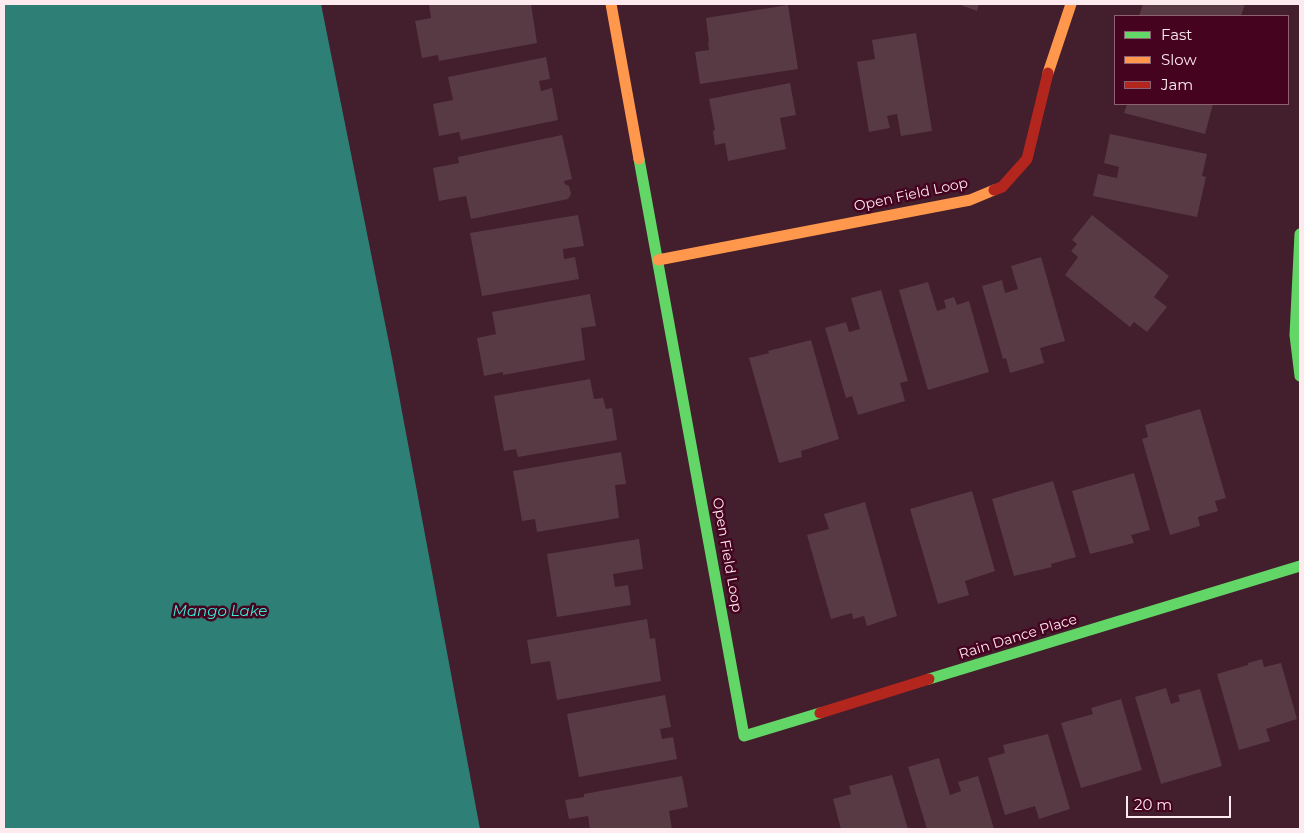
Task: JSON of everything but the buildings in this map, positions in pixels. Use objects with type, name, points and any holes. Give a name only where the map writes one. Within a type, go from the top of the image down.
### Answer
[{"type":"street","name":"Open Field Loop","points":[[611,4],[744,736]]},
{"type":"street","name":"Open Field Loop","points":[[658,260],[970,200],[1002,187],[1027,159],[1052,58],[1071,4]]},
{"type":"street","points":[[1300,234],[1295,335],[1300,376]]},
{"type":"street","name":"Rain Dance Place","points":[[744,736],[1300,566]]},
{"type":"water","name":"Mango Lake","points":[[4,4],[321,4],[392,358],[480,829],[4,829]]},
{"type":"traffic: fast","points":[[639,159],[744,736],[820,713]]},
{"type":"traffic: fast","points":[[1300,234],[1295,335],[1300,376]]},
{"type":"traffic: fast","points":[[929,679],[1300,566]]},
{"type":"traffic: slow","points":[[611,4],[639,159]]},
{"type":"traffic: slow","points":[[1048,73],[1071,4]]},
{"type":"traffic: slow","points":[[658,260],[970,200],[994,190]]},
{"type":"traffic: jam","points":[[994,190],[1002,187],[1027,159],[1048,73]]},
{"type":"traffic: jam","points":[[820,713],[929,679]]}]
